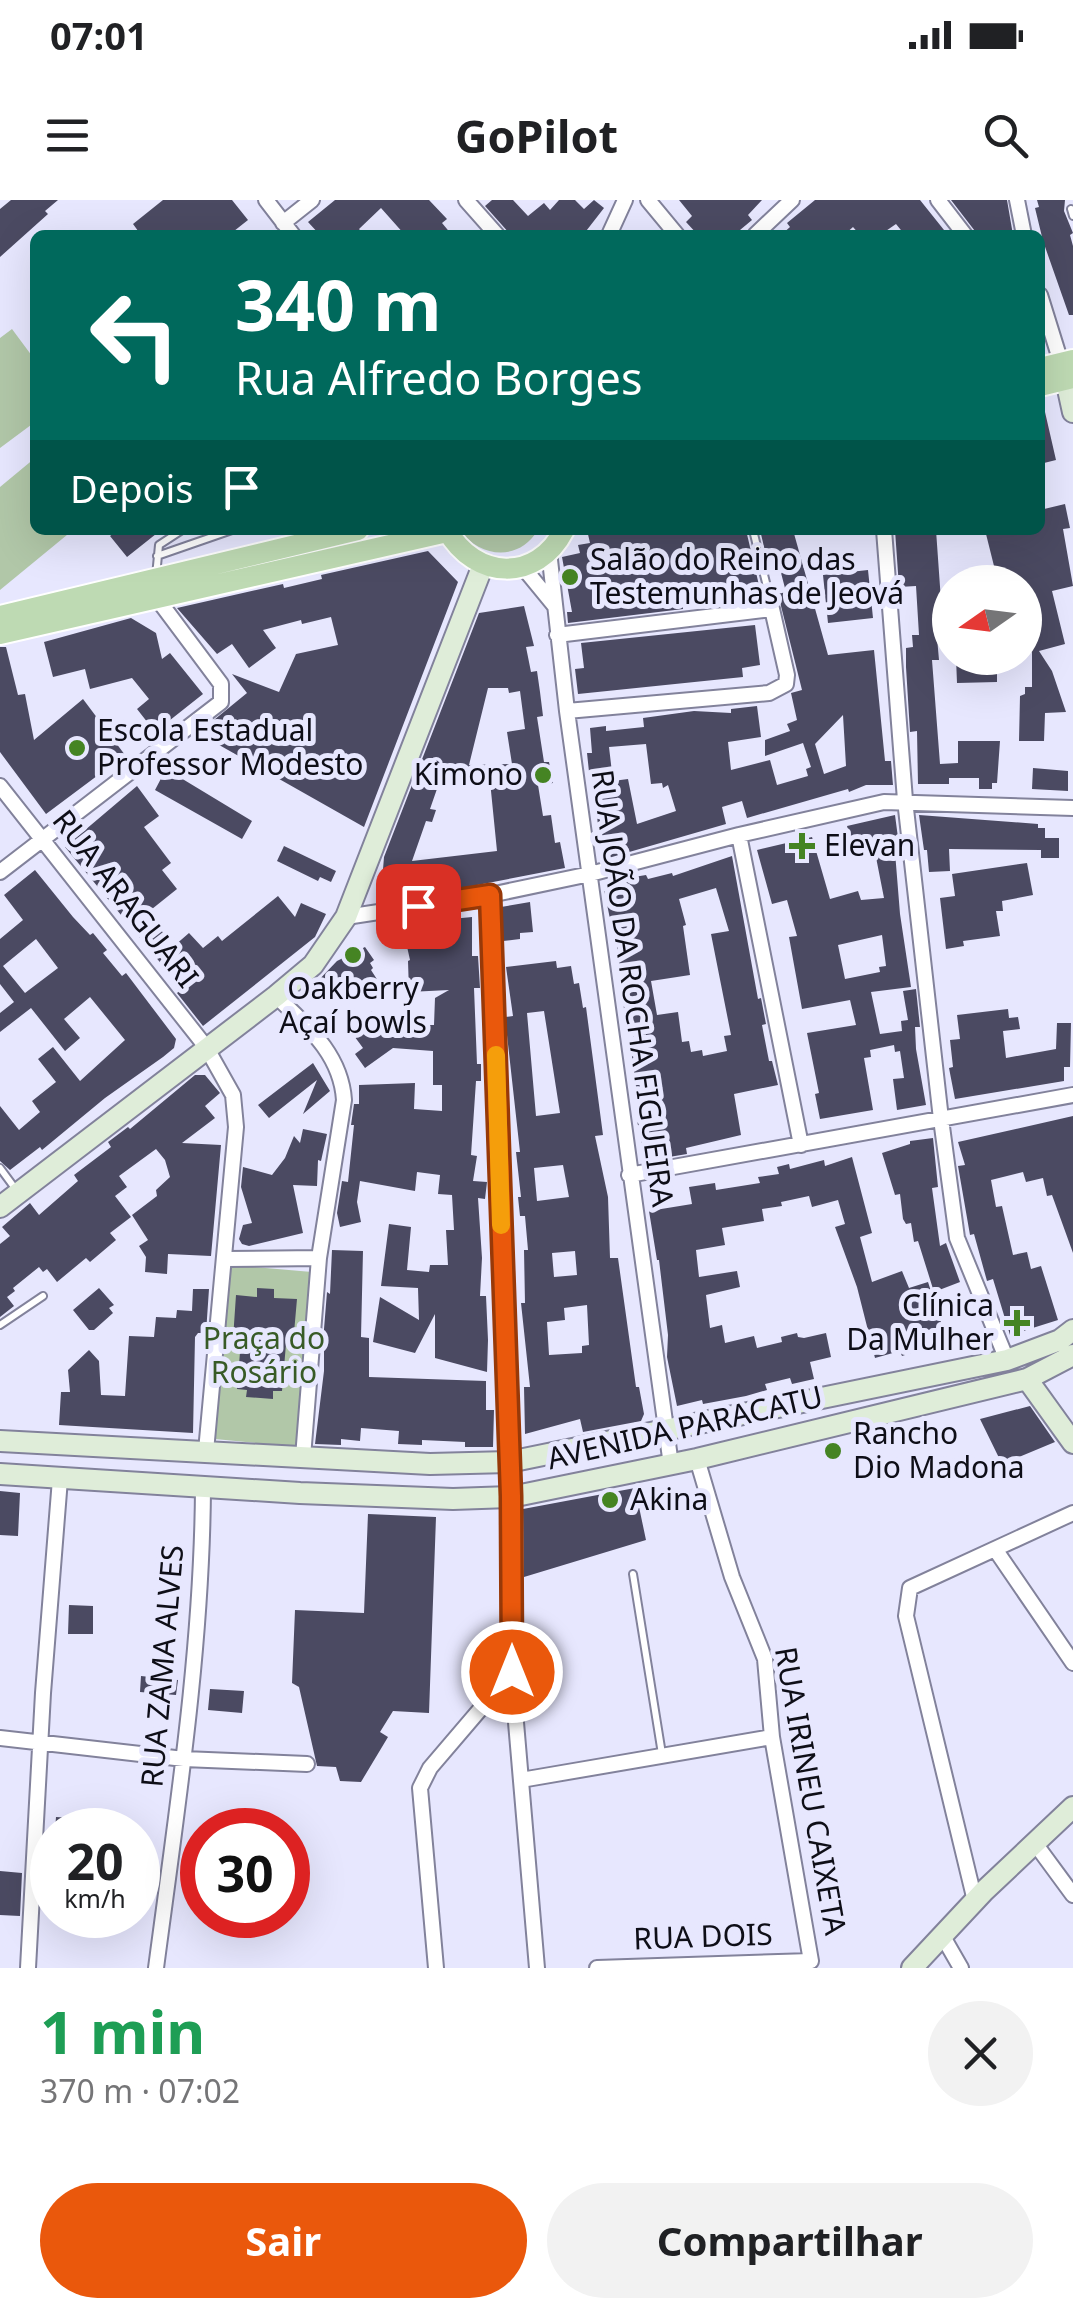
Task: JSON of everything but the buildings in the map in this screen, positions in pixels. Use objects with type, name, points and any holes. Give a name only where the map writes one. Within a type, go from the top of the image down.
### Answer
[{"type":"main road","points":[[1045,383],[1068,370]]},
{"type":"main road","points":[[0,634],[337,535]]},
{"type":"main road","points":[[0,616],[427,535]]},
{"type":"main road","points":[[450,535],[465,554],[482,565],[502,570],[541,559],[560,535]]},
{"type":"street","points":[[266,200],[288,229],[312,200]]},
{"type":"street","points":[[466,200],[493,230]]},
{"type":"street","points":[[611,230],[625,200]]},
{"type":"street","points":[[648,200],[673,230]]},
{"type":"street","points":[[760,230],[792,200]]},
{"type":"street","points":[[938,200],[961,230]]},
{"type":"street","points":[[1017,200],[1023,230]]},
{"type":"street","points":[[1046,334],[1068,370],[1073,412]]},
{"type":"street","points":[[884,535],[905,800],[940,1119],[958,1238],[1007,1360]]},
{"type":"street","name":"RUA JOÃO DA ROCHA FIGUEIRA","points":[[549,551],[629,1175],[671,1465]]},
{"type":"street","points":[[0,1206],[314,965],[346,917],[482,565]]},
{"type":"street","points":[[522,566],[554,606]]},
{"type":"street","points":[[0,872],[216,707],[223,697],[221,684],[156,588]]},
{"type":"street","points":[[558,635],[772,609],[787,675],[786,684],[769,693],[567,710]]},
{"type":"street","name":"RUA ARAGUARI","points":[[0,786],[206,1047]]},
{"type":"street","points":[[346,917],[490,895],[590,874],[859,806],[905,800],[1073,808]]},
{"type":"street","points":[[740,834],[801,1144]]},
{"type":"street","points":[[490,895],[511,1496],[512,1672],[536,1968]]},
{"type":"street","points":[[276,996],[313,1032],[343,1080],[344,1100],[318,1258],[303,1457]]},
{"type":"street","points":[[206,1047],[225,1078],[236,1108],[226,1259],[206,1451]]},
{"type":"street","points":[[629,1175],[1073,1095]]},
{"type":"street","points":[[226,1259],[318,1258]]},
{"type":"street","name":"AVENIDA PARACATU","points":[[0,1441],[430,1464],[509,1462],[1007,1360],[1060,1340],[1073,1330]]},
{"type":"street","name":"AVENIDA PARACATU","points":[[0,1474],[453,1499],[511,1496],[698,1459],[1028,1379],[1073,1355]]},
{"type":"street","points":[[1028,1379],[1073,1443]]},
{"type":"street","name":"RUA IRINEU CAIXETA","points":[[698,1459],[732,1577],[764,1659],[772,1737],[814,1965]]},
{"type":"street","points":[[28,1968],[60,1479]]},
{"type":"street","name":"RUA ZAMA ALVES","points":[[156,1968],[184,1759],[203,1548],[203,1488]]},
{"type":"street","points":[[975,1900],[906,1616],[910,1588],[1073,1513]]},
{"type":"street","points":[[995,1549],[1073,1663]]},
{"type":"street","points":[[436,1968],[420,1788],[430,1768],[512,1672]]},
{"type":"street","points":[[521,1780],[772,1737]]},
{"type":"street","points":[[0,1738],[184,1759],[307,1764]]},
{"type":"street","points":[[912,1968],[975,1900],[1073,1807]]},
{"type":"street","points":[[1034,1842],[1073,1895]]},
{"type":"street","points":[[942,1935],[960,1968]]},
{"type":"street","name":"RUA DOIS","points":[[597,1968],[814,1965]]},
{"type":"lane","points":[[156,588],[159,545],[174,535]]},
{"type":"lane","points":[[156,556],[217,535]]},
{"type":"lane","points":[[754,535],[772,609]]},
{"type":"lane","points":[[0,1168],[18,1192]]},
{"type":"lane","points":[[0,1325],[43,1296]]},
{"type":"lane","points":[[633,1574],[662,1756]]},
{"type":"green space","points":[[12,329],[30,353],[30,426],[0,448],[0,338]]},
{"type":"green space","points":[[30,462],[30,535],[67,535],[0,590],[0,487]]},
{"type":"green space","points":[[464,535],[534,535],[520,547],[499,552],[488,551]]},
{"type":"green space","name":"Praça do Rosário","points":[[230,1265],[312,1272],[297,1447],[215,1439]]},
{"type":"slow traffic","points":[[496,1055],[501,1225]]},
{"type":"place","name":"Salão do Reino das Testemunhas de Jeová","points":[[570,577]]},
{"type":"place","name":"Escola Estadual Professor Modesto","points":[[77,748]]},
{"type":"place","name":"Kimono","points":[[543,775]]},
{"type":"place","name":"Elevan","points":[[802,846]]},
{"type":"place","name":"Oakberry Açaí bowls","points":[[353,955]]},
{"type":"place","name":"Clínica Da Mulher","points":[[1017,1323]]},
{"type":"place","name":"Rancho Dio Madona","points":[[833,1451]]},
{"type":"place","name":"Akina","points":[[610,1500]]},
{"type":"route","points":[[418,906],[490,895],[511,1496],[512,1672]]}]
